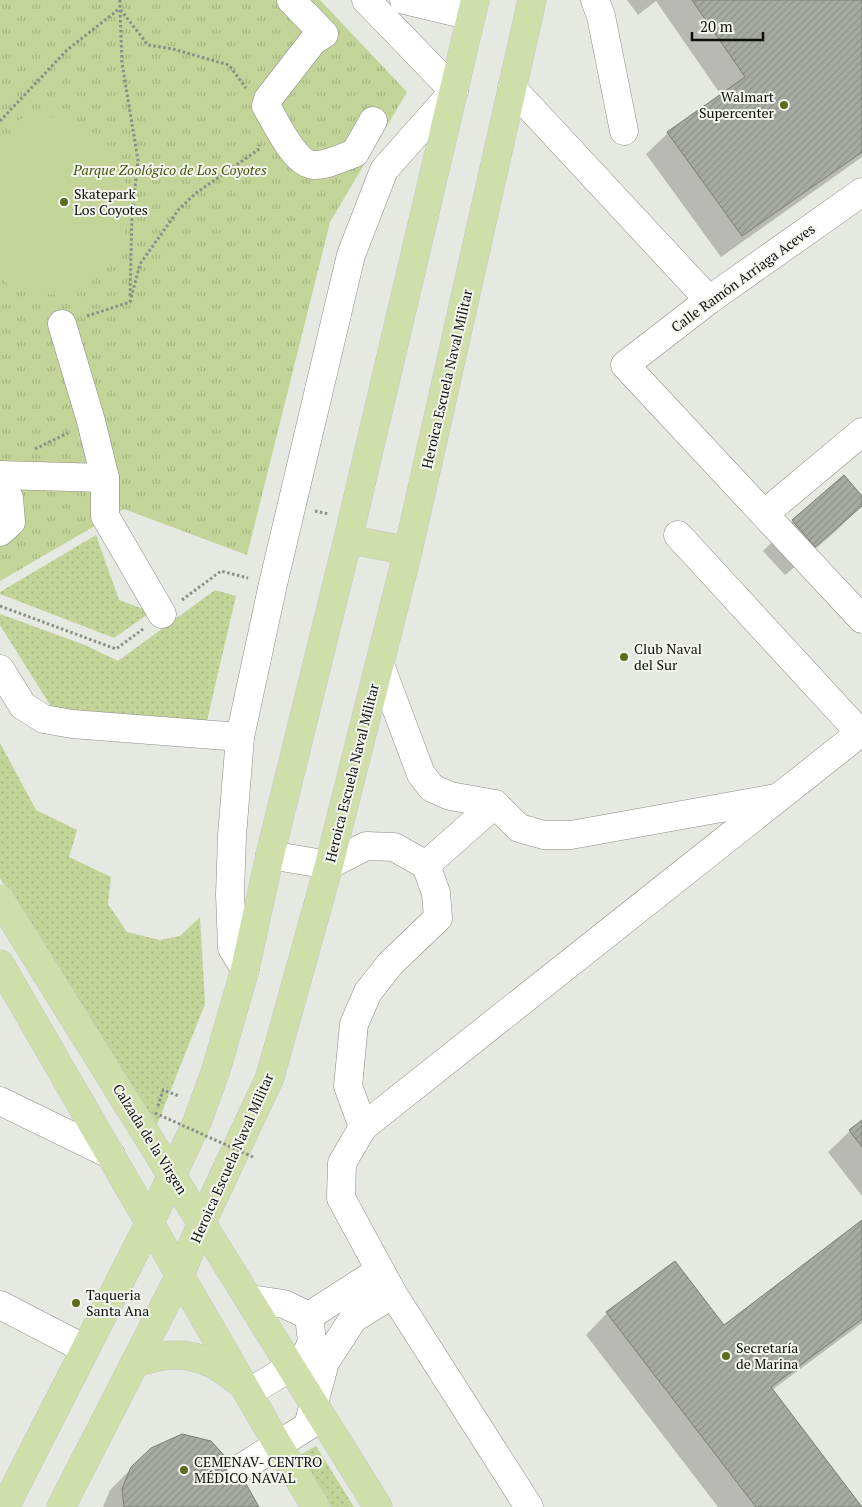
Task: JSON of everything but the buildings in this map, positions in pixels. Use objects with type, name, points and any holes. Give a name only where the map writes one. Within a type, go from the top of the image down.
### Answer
[{"type":"main road","name":"Heroica Escuela Naval Militar","points":[[61,1507],[180,1274],[202,1222],[270,1077],[329,865],[408,551],[532,0]]},
{"type":"main road","points":[[5,1500],[150,1222],[197,1122],[216,1070],[245,969],[270,855],[348,539],[473,8]]},
{"type":"main road","points":[[348,539],[408,551]]},
{"type":"main road","name":"Calzada de la Virgen","points":[[0,899],[378,1507]]},
{"type":"main road","points":[[0,964],[278,1445],[316,1507]]},
{"type":"main road","points":[[134,1364],[161,1356],[189,1356],[219,1366],[245,1387]]},
{"type":"street","points":[[291,0],[324,34],[313,41],[268,98],[266,106],[296,155],[306,164],[316,165],[355,153],[373,121]]},
{"type":"street","points":[[245,969],[232,948],[230,894],[232,836],[240,737],[275,576],[351,255],[384,170],[454,91],[366,0]]},
{"type":"street","points":[[404,0],[473,8]]},
{"type":"street","points":[[596,0],[601,16],[610,71],[624,131]]},
{"type":"street","points":[[512,88],[709,300]]},
{"type":"street","name":"Calle Ramón Arriaga Aceves","points":[[764,514],[625,365],[709,300],[862,192]]},
{"type":"street","points":[[62,324],[91,421],[105,478],[105,516],[162,614]]},
{"type":"street","points":[[862,432],[764,514],[862,619]]},
{"type":"street","points":[[0,475],[105,478]]},
{"type":"street","points":[[0,491],[9,498],[11,522],[0,532]]},
{"type":"street","points":[[529,1507],[386,1282],[341,1198],[342,1163],[364,1126],[861,734],[678,535]]},
{"type":"street","points":[[380,665],[421,774],[432,788],[450,796],[495,804],[519,828],[544,835],[572,835],[780,797]]},
{"type":"street","points":[[0,669],[24,706],[44,719],[72,724],[240,737]]},
{"type":"street","points":[[426,865],[495,804]]},
{"type":"street","points":[[270,855],[329,865],[366,846],[394,847],[426,865],[436,893],[438,918],[390,964],[368,992],[354,1024],[348,1086],[364,1126]]},
{"type":"street","points":[[0,1101],[111,1155]]},
{"type":"street","points":[[250,1299],[284,1304],[309,1316],[386,1282]]},
{"type":"street","points":[[241,1468],[308,1426],[325,1362],[353,1319],[386,1282]]},
{"type":"street","points":[[0,1305],[85,1349]]},
{"type":"street","points":[[245,1387],[258,1387],[304,1358],[312,1341],[309,1316]]},
{"type":"path","points":[[120,0],[122,63],[138,160],[132,215],[130,302]]},
{"type":"path","points":[[120,9],[148,45],[173,49],[229,65],[251,94]]},
{"type":"path","points":[[0,121],[67,50],[120,9]]},
{"type":"path","points":[[130,302],[140,264],[179,209],[196,193],[258,150],[259,140]]},
{"type":"path","points":[[62,324],[130,302]]},
{"type":"path","points":[[33,450],[91,421]]},
{"type":"path","points":[[164,1090],[155,1113],[253,1157]]},
{"type":"green space","name":"Parque Zoológico de Los Coyotes","points":[[0,0],[320,0],[407,92],[330,222],[247,555],[124,509],[0,581]]},
{"type":"green space","name":"Skatepark Los Coyotes","points":[[35,115],[73,122],[98,136],[105,142],[120,164],[127,189],[128,215],[122,240],[110,263],[92,281],[69,292],[42,294],[31,292],[14,287],[0,278],[0,150],[14,133],[10,126],[22,118]]},
{"type":"green space","points":[[96,535],[119,600],[151,612],[114,638],[0,594],[0,592]]},
{"type":"green space","points":[[215,590],[236,596],[205,729],[52,708],[0,625],[0,614],[85,645],[118,661]]},
{"type":"green space","points":[[0,743],[36,810],[77,830],[69,857],[111,877],[108,904],[127,932],[160,940],[180,936],[200,917],[205,1004],[156,1127],[0,878]]},
{"type":"green space","points":[[316,1446],[354,1507],[331,1507],[300,1455]]},
{"type":"place","name":"Walmart Supercenter","points":[[784,105]]},
{"type":"place","name":"Skatepark Los Coyotes","points":[[64,202]]},
{"type":"place","name":"Club Naval del Sur","points":[[624,657]]},
{"type":"place","name":"Taqueria Santa Ana","points":[[76,1303]]},
{"type":"place","name":"Secretaría de Marina","points":[[726,1356]]},
{"type":"place","name":"CEMENAV- CENTRO MÉDICO NAVAL","points":[[184,1470]]}]
